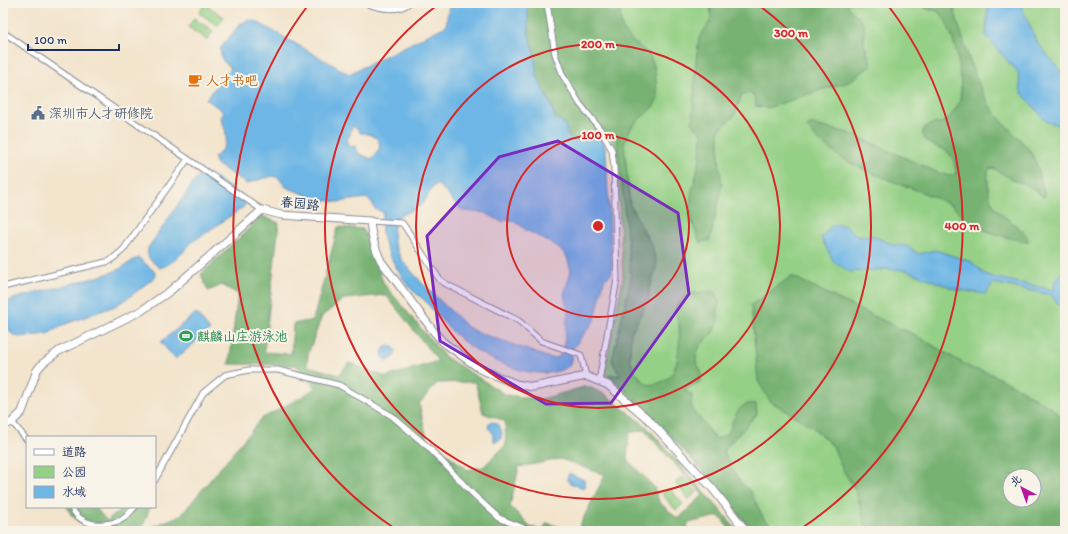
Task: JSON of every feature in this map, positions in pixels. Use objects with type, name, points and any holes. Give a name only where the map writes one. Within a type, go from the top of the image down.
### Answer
[{"type":"street","points":[[365,3],[388,9],[409,3]]},
{"type":"street","points":[[547,3],[555,54],[563,76],[580,104],[600,129],[612,150],[614,168],[617,279],[599,381]]},
{"type":"street","points":[[3,32],[262,210]]},
{"type":"street","points":[[3,287],[110,261],[123,250],[188,159]]},
{"type":"street","name":"春园路","points":[[3,426],[12,422],[22,412],[37,370],[43,363],[59,351],[141,311],[170,291],[262,210],[281,215],[370,221]]},
{"type":"street","points":[[586,376],[581,355],[541,341],[519,321],[440,280],[402,223],[370,221],[371,232],[381,261],[443,342],[480,368],[516,384],[533,387],[586,376],[608,385],[649,420],[713,489],[746,531]]},
{"type":"street","points":[[156,478],[203,393],[224,375],[249,370],[278,370],[339,385],[392,416],[428,447],[473,494],[499,518],[530,531]]},
{"type":"street","points":[[12,422],[26,439]]},
{"type":"street","points":[[71,508],[85,523],[99,525],[122,519],[134,508]]},
{"type":"highlighted area","points":[[558,141],[678,213],[689,294],[611,403],[546,404],[440,341],[427,236],[499,157]]},
{"type":"green space","points":[[527,3],[615,3],[620,11],[622,28],[633,42],[649,54],[655,72],[658,98],[654,106],[632,126],[624,144],[630,205],[652,246],[657,264],[649,290],[649,299],[631,333],[630,359],[634,370],[648,385],[659,383],[668,378],[675,367],[678,352],[679,324],[675,313],[676,307],[683,298],[687,296],[714,291],[719,300],[718,322],[713,332],[700,346],[697,353],[696,362],[701,371],[701,381],[684,390],[692,395],[691,401],[694,413],[706,426],[711,435],[716,439],[728,433],[734,418],[741,408],[747,404],[756,404],[757,414],[723,451],[740,482],[750,491],[764,519],[780,531],[753,531],[717,486],[654,416],[608,374],[620,376],[612,361],[631,278],[617,135],[576,142],[568,136],[565,124],[555,119],[551,105],[537,77],[534,54],[529,35]]},
{"type":"green space","points":[[553,3],[1065,3],[1065,531],[752,531],[717,487],[653,418],[604,374],[623,279],[616,148],[598,110]]},
{"type":"green space","points":[[710,3],[847,3],[849,8],[864,24],[864,44],[872,65],[849,82],[767,108],[756,106],[755,97],[749,93],[741,96],[735,115],[719,130],[719,162],[722,185],[710,240],[700,243],[690,217],[691,195],[700,159],[702,134],[692,123],[699,38],[711,20]]},
{"type":"green space","points":[[919,3],[952,3],[968,56],[983,94],[994,112],[1032,154],[1038,169],[1045,195],[1044,197],[1025,184],[1013,180],[995,169],[989,169],[988,175],[989,196],[993,205],[1025,234],[1029,241],[1025,242],[981,229],[965,219],[947,203],[853,164],[836,154],[821,142],[807,127],[809,125],[814,125],[849,133],[939,173],[950,176],[956,174],[954,162],[948,152],[930,144],[924,137],[923,132],[925,127],[946,120],[954,112],[958,105],[961,90],[959,66],[953,40],[945,19],[940,13],[925,8]]},
{"type":"green space","points":[[205,4],[224,17],[218,26],[199,13]]},
{"type":"green space","points":[[194,18],[213,31],[207,40],[188,27]]},
{"type":"green space","points":[[262,216],[279,223],[264,352],[291,354],[293,324],[313,320],[338,227],[363,229],[384,284],[444,356],[506,395],[542,399],[587,386],[606,395],[647,427],[737,531],[731,531],[719,516],[688,523],[687,527],[690,531],[631,531],[630,529],[625,531],[577,531],[605,475],[561,459],[519,467],[510,506],[530,527],[542,530],[547,523],[573,531],[141,531],[181,515],[261,419],[300,398],[315,388],[297,365],[229,364],[238,294],[222,285],[208,291],[201,274]],"holes":[[[386,295],[438,361],[386,377],[349,363],[339,375],[307,366],[308,354],[322,316],[344,299]],[[475,382],[483,413],[505,421],[506,445],[483,467],[468,470],[427,439],[419,404],[437,383]],[[644,430],[703,495],[678,519],[659,502],[654,487],[627,459],[629,433]]]},
{"type":"green space","points":[[792,276],[862,311],[915,335],[973,369],[987,372],[1020,389],[1051,408],[1065,419],[1065,531],[867,531],[856,491],[842,468],[833,446],[811,426],[770,401],[758,381],[751,305]]},
{"type":"green space","points":[[683,476],[697,492],[689,499],[675,483]]},
{"type":"green space","points":[[669,488],[683,504],[676,510],[662,494]]},
{"type":"green space","points":[[68,508],[96,508],[107,521],[123,508],[150,508],[141,531],[90,531],[72,516]]},
{"type":"water","points":[[449,3],[527,3],[529,35],[534,54],[537,76],[551,105],[555,118],[565,124],[568,136],[575,141],[601,137],[606,150],[612,273],[604,280],[595,320],[573,348],[570,365],[559,371],[534,373],[520,370],[493,360],[471,347],[458,337],[424,300],[412,290],[399,273],[391,259],[383,239],[383,212],[375,209],[372,202],[366,198],[338,202],[317,199],[286,187],[279,178],[273,176],[247,184],[215,163],[214,158],[223,148],[226,140],[225,130],[221,118],[224,112],[206,99],[231,68],[222,60],[220,49],[240,24],[249,20],[257,22],[349,74],[446,26]],"holes":[[[353,127],[357,128],[360,133],[372,135],[379,141],[379,149],[371,159],[358,153],[355,146],[350,147],[348,145],[347,139]],[[436,184],[441,187],[463,211],[485,213],[502,222],[508,219],[554,245],[567,257],[571,271],[564,295],[568,313],[564,343],[560,356],[550,358],[478,333],[466,326],[421,282],[401,259],[394,244],[393,231],[396,218],[420,206]]]},
{"type":"water","points":[[988,3],[1020,3],[1036,41],[1065,76],[1065,126],[1047,122],[1021,92],[1018,72],[986,35]]},
{"type":"water","points":[[202,173],[210,174],[243,197],[245,206],[192,242],[174,261],[160,268],[149,257],[148,248],[193,183]]},
{"type":"water","points":[[832,225],[844,225],[859,237],[871,235],[894,245],[907,246],[919,254],[935,250],[972,262],[983,273],[992,277],[1054,290],[1055,280],[1065,270],[1065,310],[1055,301],[1052,295],[993,283],[986,294],[958,290],[905,270],[887,269],[850,272],[834,262],[821,238]]},
{"type":"water","points":[[139,258],[155,272],[156,276],[128,298],[115,306],[68,323],[47,334],[19,337],[13,335],[9,330],[4,308],[7,303],[13,299],[101,276],[118,270]]},
{"type":"water","name":"麒麟山庄游泳池","points":[[196,313],[210,330],[175,359],[161,342]]},
{"type":"water","points":[[389,345],[396,351],[394,357],[386,362],[382,352],[384,348]]},
{"type":"water","points":[[491,421],[498,424],[502,432],[501,439],[495,442],[493,440],[493,433],[488,428]]},
{"type":"water","points":[[569,473],[584,480],[584,488],[569,483],[570,481],[567,480]]},
{"type":"place","name":"人才书吧","points":[[195,80]]},
{"type":"place","name":"深圳市人才研修院","points":[[38,113]]},
{"type":"place","name":"麒麟山庄游泳池","points":[[186,336]]}]
